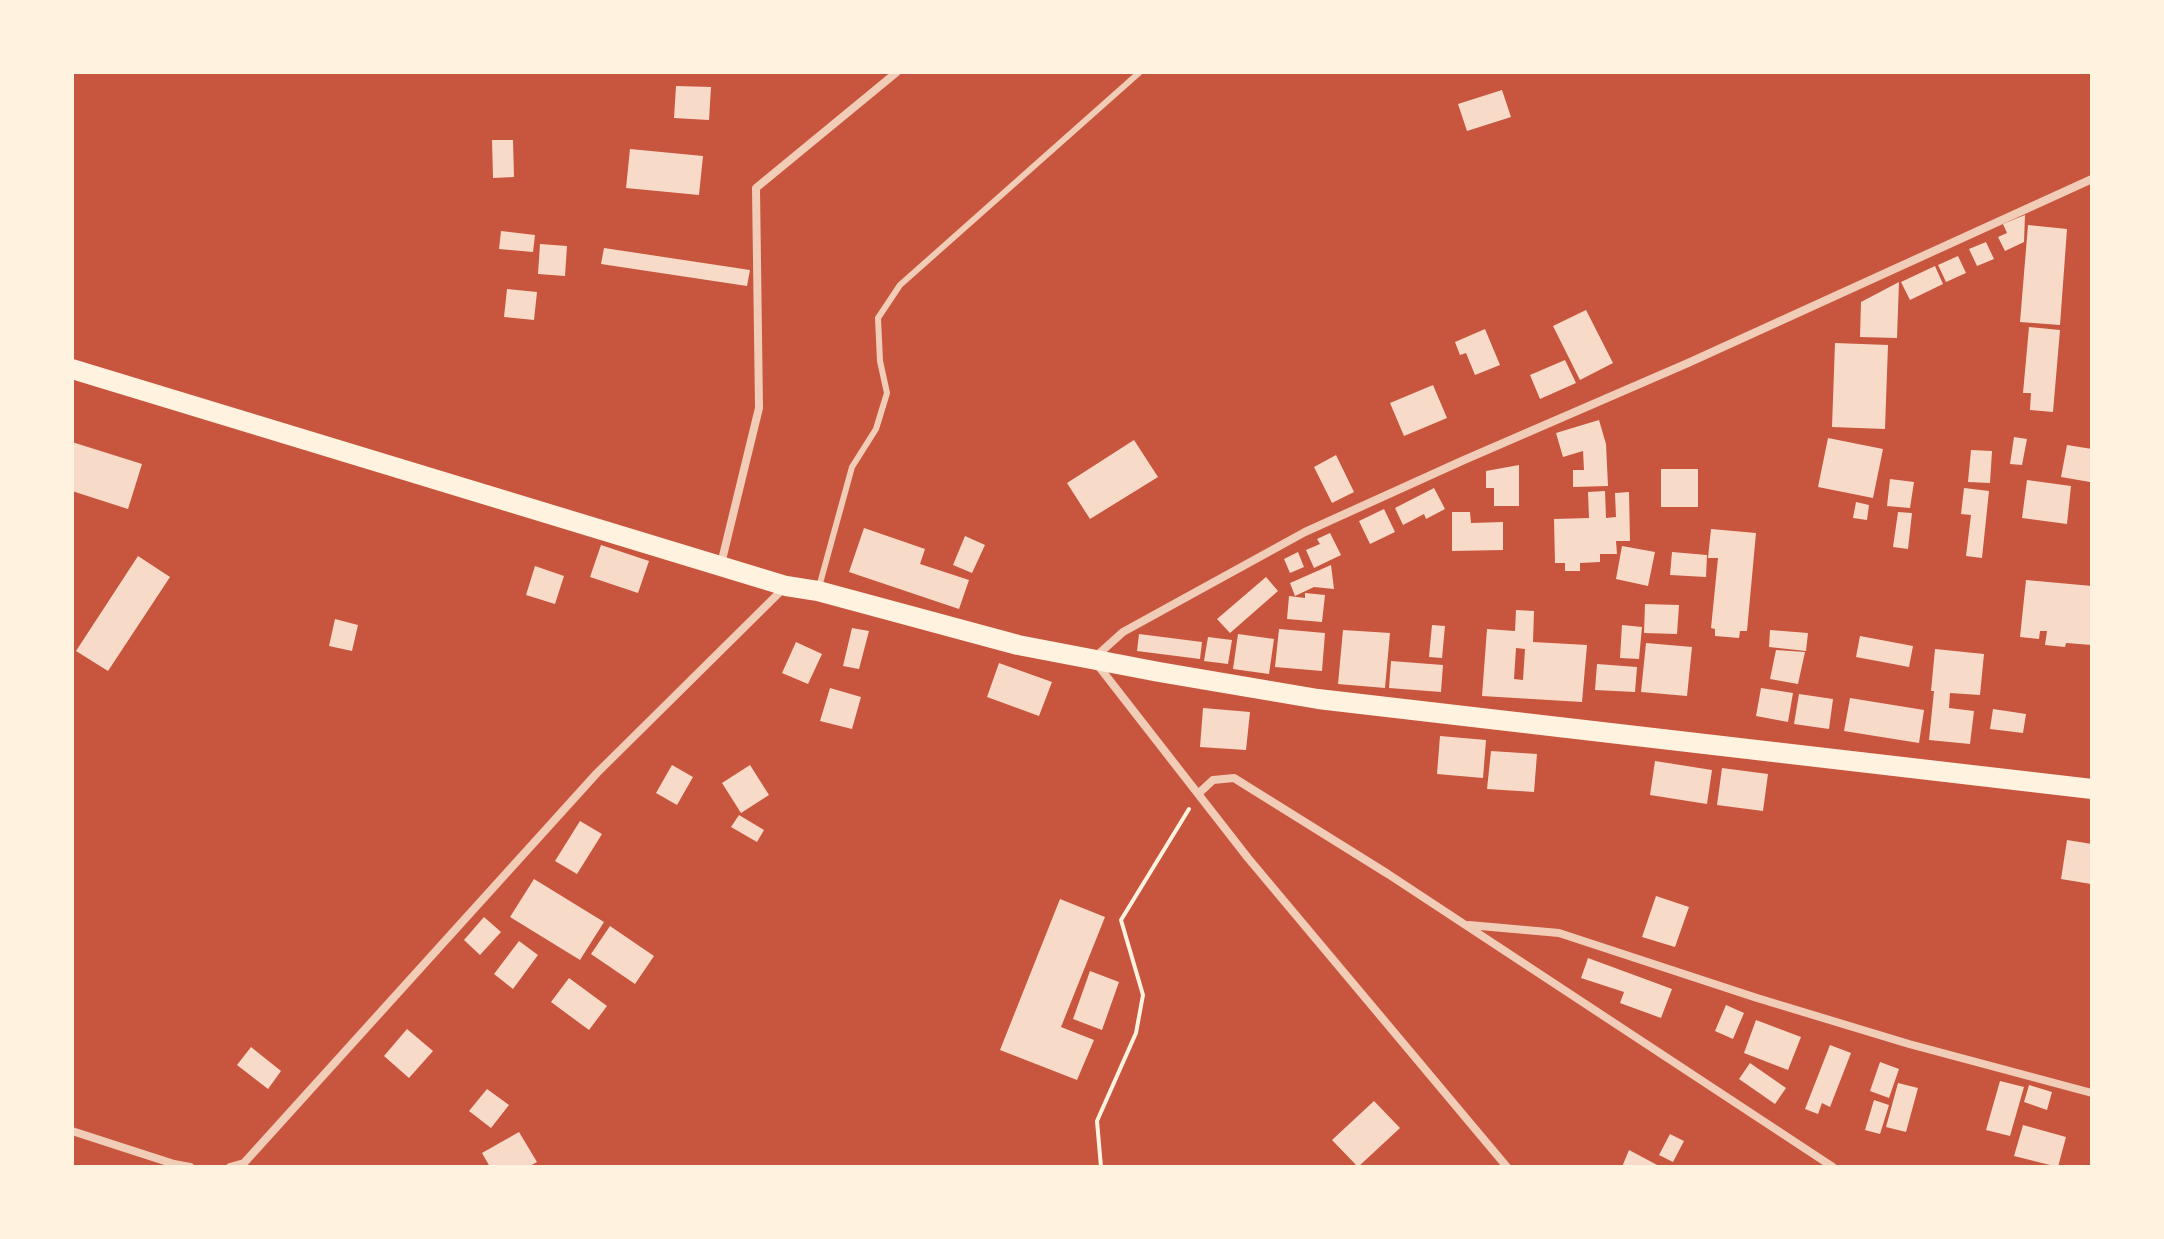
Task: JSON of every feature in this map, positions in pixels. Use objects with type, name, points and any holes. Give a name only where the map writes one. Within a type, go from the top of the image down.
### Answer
[{"type":"main road","points":[[72,369],[786,586],[818,591],[1018,645],[1318,699],[2092,789]]},
{"type":"street","points":[[721,566],[759,408],[756,188],[897,72]]},
{"type":"street","points":[[1507,1167],[1248,858],[1093,659],[1123,632],[1305,532],[1688,363],[2092,179]]},
{"type":"street","points":[[230,1167],[244,1163],[597,773],[786,586]]},
{"type":"street","points":[[1198,794],[1213,780],[1234,778],[1466,925],[1833,1167]]},
{"type":"street","points":[[1466,925],[1559,933],[1848,1026],[2092,1093]]},
{"type":"street","points":[[72,1131],[190,1167]]},
{"type":"lane","points":[[818,591],[852,467],[876,429],[887,393],[880,361],[878,318],[900,285],[1140,72]]},
{"type":"path","points":[[1101,1167],[1097,1121],[1136,1033],[1143,995],[1121,920],[1198,794]]},
{"type":"building","points":[[676,86],[711,87],[709,120],[674,118]]},
{"type":"building","points":[[1502,90],[1511,117],[1467,131],[1458,104]]},
{"type":"building","points":[[492,140],[513,140],[514,177],[493,178]]},
{"type":"building","points":[[630,149],[703,156],[699,195],[626,188]]},
{"type":"building","points":[[2025,215],[2024,242],[2005,251],[1998,237],[2007,233],[2003,224]]},
{"type":"building","points":[[2028,225],[2067,229],[2060,325],[2020,322]]},
{"type":"building","points":[[501,231],[535,235],[533,252],[499,249]]},
{"type":"building","points":[[1986,242],[1994,259],[1977,266],[1969,249]]},
{"type":"building","points":[[540,244],[567,246],[565,276],[538,274]]},
{"type":"building","points":[[604,248],[750,270],[747,286],[601,264]]},
{"type":"building","points":[[1958,256],[1966,273],[1946,282],[1938,265]]},
{"type":"building","points":[[1935,266],[1943,284],[1910,300],[1901,282]]},
{"type":"building","points":[[1899,282],[1897,338],[1860,337],[1861,302]]},
{"type":"building","points":[[507,289],[537,292],[534,320],[504,317]]},
{"type":"building","points":[[1586,310],[1613,363],[1580,380],[1553,326]]},
{"type":"building","points":[[2029,327],[2060,330],[2053,412],[2030,410],[2031,393],[2023,393]]},
{"type":"building","points":[[1485,329],[1500,365],[1475,375],[1466,353],[1460,355],[1455,342]]},
{"type":"building","points":[[1835,343],[1888,345],[1885,429],[1832,427]]},
{"type":"building","points":[[1565,360],[1576,383],[1540,399],[1530,375]]},
{"type":"building","points":[[1433,385],[1447,418],[1404,436],[1390,403]]},
{"type":"building","points":[[1599,420],[1606,444],[1608,486],[1573,487],[1573,470],[1584,470],[1583,451],[1563,457],[1556,433]]},
{"type":"building","points":[[2014,437],[2027,439],[2022,465],[2010,464]]},
{"type":"building","points":[[1828,438],[1883,449],[1873,498],[1818,487]]},
{"type":"building","points":[[1134,440],[1158,477],[1090,519],[1067,483]]},
{"type":"building","points":[[72,442],[142,464],[128,509],[72,491]]},
{"type":"building","points":[[2067,445],[2092,449],[2090,482],[2061,477]]},
{"type":"building","points":[[1971,450],[1992,451],[1990,483],[1968,482]]},
{"type":"building","points":[[1336,455],[1354,492],[1332,503],[1314,467]]},
{"type":"building","points":[[1519,465],[1519,506],[1494,506],[1494,488],[1486,488],[1486,471]]},
{"type":"building","points":[[1661,469],[1698,469],[1698,507],[1661,507]]},
{"type":"building","points":[[1890,479],[1914,482],[1910,508],[1887,506]]},
{"type":"building","points":[[2027,480],[2071,486],[2067,524],[2022,518]]},
{"type":"building","points":[[1434,488],[1445,509],[1426,519],[1424,514],[1403,525],[1395,508]]},
{"type":"building","points":[[1964,488],[1989,491],[1982,558],[1966,556],[1971,515],[1961,514]]},
{"type":"building","points":[[1605,491],[1606,518],[1616,517],[1615,493],[1629,492],[1630,541],[1616,541],[1617,554],[1600,554],[1600,562],[1580,563],[1580,571],[1565,571],[1565,563],[1555,563],[1554,519],[1589,518],[1588,492]]},
{"type":"building","points":[[1856,502],[1869,505],[1867,520],[1853,518]]},
{"type":"building","points":[[1384,509],[1395,532],[1370,544],[1359,521]]},
{"type":"building","points":[[1452,512],[1470,512],[1471,523],[1503,522],[1503,550],[1452,551]]},
{"type":"building","points":[[1898,512],[1912,513],[1908,549],[1893,547]]},
{"type":"building","points":[[864,528],[925,549],[920,564],[969,580],[959,609],[849,572]]},
{"type":"building","points":[[1711,529],[1756,533],[1747,631],[1740,631],[1739,638],[1715,636],[1715,629],[1711,628],[1718,558],[1708,558]]},
{"type":"building","points":[[1330,533],[1341,555],[1314,568],[1306,550],[1320,544],[1317,539]]},
{"type":"building","points":[[965,536],[985,545],[972,573],[953,565]]},
{"type":"building","points":[[601,545],[649,561],[638,593],[590,577]]},
{"type":"building","points":[[1622,546],[1655,552],[1648,586],[1616,579]]},
{"type":"building","points":[[1298,552],[1304,567],[1290,573],[1284,559]]},
{"type":"building","points":[[1672,552],[1707,555],[1706,577],[1670,575]]},
{"type":"building","points":[[138,556],[170,577],[108,671],[76,651]]},
{"type":"building","points":[[1331,565],[1334,589],[1314,587],[1295,596],[1290,583]]},
{"type":"building","points":[[535,566],[564,576],[555,604],[526,595]]},
{"type":"building","points":[[1266,577],[1278,591],[1230,633],[1217,619]]},
{"type":"building","points":[[2026,580],[2092,586],[2092,645],[2045,645],[2047,631],[2040,631],[2039,639],[2020,637]]},
{"type":"building","points":[[1305,593],[1325,595],[1322,622],[1287,619],[1289,596],[1305,598]]},
{"type":"building","points":[[1645,604],[1679,605],[1677,634],[1644,633]]},
{"type":"building","points":[[1516,610],[1534,611],[1533,642],[1587,645],[1582,702],[1482,696],[1487,629],[1515,631]],"holes":[[[1516,648],[1525,649],[1523,680],[1514,679]]]},
{"type":"building","points":[[335,619],[358,625],[352,651],[329,646]]},
{"type":"building","points":[[1432,625],[1445,626],[1442,658],[1429,657]]},
{"type":"building","points":[[1622,625],[1642,627],[1639,659],[1620,658]]},
{"type":"building","points":[[852,628],[869,631],[859,669],[843,666]]},
{"type":"building","points":[[1279,629],[1325,633],[1322,671],[1275,667]]},
{"type":"building","points":[[1343,630],[1390,633],[1385,688],[1338,684]]},
{"type":"building","points":[[1770,630],[1808,633],[1806,651],[1769,647]]},
{"type":"building","points":[[1139,634],[1202,642],[1200,659],[1137,651]]},
{"type":"building","points":[[1238,634],[1274,639],[1269,674],[1233,669]]},
{"type":"building","points":[[1860,636],[1913,646],[1909,667],[1856,657]]},
{"type":"building","points":[[1208,637],[1232,640],[1228,664],[1204,661]]},
{"type":"building","points":[[796,642],[822,654],[808,684],[782,673]]},
{"type":"building","points":[[1646,643],[1692,647],[1687,696],[1641,692]]},
{"type":"building","points":[[1935,649],[1984,654],[1980,695],[1950,693],[1949,708],[1974,711],[1970,744],[1929,740]]},
{"type":"building","points":[[1776,650],[1805,652],[1798,684],[1770,679]]},
{"type":"building","points":[[1391,661],[1443,665],[1441,692],[1389,688]]},
{"type":"building","points":[[999,663],[1052,682],[1039,716],[987,697]]},
{"type":"building","points":[[1597,664],[1637,667],[1635,692],[1595,690]]},
{"type":"building","points":[[830,688],[861,697],[852,729],[820,721]]},
{"type":"building","points":[[1761,688],[1793,693],[1788,722],[1756,716]]},
{"type":"building","points":[[1799,694],[1833,699],[1829,729],[1794,724]]},
{"type":"building","points":[[1850,698],[1924,710],[1919,743],[1844,731]]},
{"type":"building","points":[[1203,708],[1250,712],[1246,750],[1200,747]]},
{"type":"building","points":[[1993,709],[2026,714],[2023,733],[1990,729]]},
{"type":"building","points":[[1440,736],[1486,740],[1483,778],[1437,774]]},
{"type":"building","points":[[1491,751],[1537,754],[1534,792],[1487,789]]},
{"type":"building","points":[[1655,761],[1712,770],[1707,804],[1650,795]]},
{"type":"building","points":[[672,765],[693,777],[677,805],[656,793]]},
{"type":"building","points":[[750,765],[769,795],[741,813],[722,783]]},
{"type":"building","points":[[1722,768],[1768,774],[1763,811],[1717,805]]},
{"type":"building","points":[[739,815],[764,830],[757,842],[731,827]]},
{"type":"building","points":[[580,821],[602,834],[577,874],[555,861]]},
{"type":"building","points":[[2067,840],[2092,844],[2091,884],[2061,879]]},
{"type":"building","points":[[534,879],[604,922],[580,960],[510,917]]},
{"type":"building","points":[[1656,896],[1689,907],[1675,947],[1642,937]]},
{"type":"building","points":[[1060,899],[1105,917],[1061,1027],[1094,1040],[1077,1080],[1000,1050]]},
{"type":"building","points":[[484,917],[501,932],[480,955],[464,940]]},
{"type":"building","points":[[610,926],[654,956],[635,984],[591,954]]},
{"type":"building","points":[[519,941],[538,955],[513,989],[494,974]]},
{"type":"building","points":[[1588,958],[1672,989],[1661,1018],[1620,1003],[1624,992],[1581,978]]},
{"type":"building","points":[[1090,971],[1119,982],[1102,1030],[1073,1019]]},
{"type":"building","points":[[569,978],[607,1006],[589,1030],[551,1002]]},
{"type":"building","points":[[1726,1005],[1744,1013],[1733,1039],[1715,1031]]},
{"type":"building","points":[[1756,1020],[1801,1037],[1788,1070],[1744,1053]]},
{"type":"building","points":[[407,1029],[433,1051],[409,1078],[384,1056]]},
{"type":"building","points":[[1830,1045],[1851,1053],[1830,1107],[1822,1103],[1818,1114],[1805,1109]]},
{"type":"building","points":[[251,1047],[281,1071],[268,1089],[237,1065]]},
{"type":"building","points":[[1880,1062],[1899,1069],[1889,1098],[1870,1091]]},
{"type":"building","points":[[1750,1063],[1786,1088],[1775,1104],[1739,1079]]},
{"type":"building","points":[[2000,1081],[2024,1087],[2010,1136],[1986,1130]]},
{"type":"building","points":[[1898,1083],[1918,1088],[1906,1132],[1886,1127]]},
{"type":"building","points":[[2029,1085],[2052,1092],[2047,1110],[2024,1102]]},
{"type":"building","points":[[487,1089],[509,1105],[491,1128],[469,1111]]},
{"type":"building","points":[[1874,1100],[1889,1105],[1880,1134],[1865,1130]]},
{"type":"building","points":[[1374,1101],[1400,1128],[1358,1167],[1332,1140]]},
{"type":"building","points":[[2023,1125],[2066,1137],[2058,1167],[2014,1156]]},
{"type":"building","points":[[519,1132],[537,1162],[528,1167],[490,1167],[482,1153]]},
{"type":"building","points":[[1670,1134],[1684,1141],[1673,1162],[1659,1155]]},
{"type":"building","points":[[1629,1150],[1661,1167],[1622,1167]]}]
